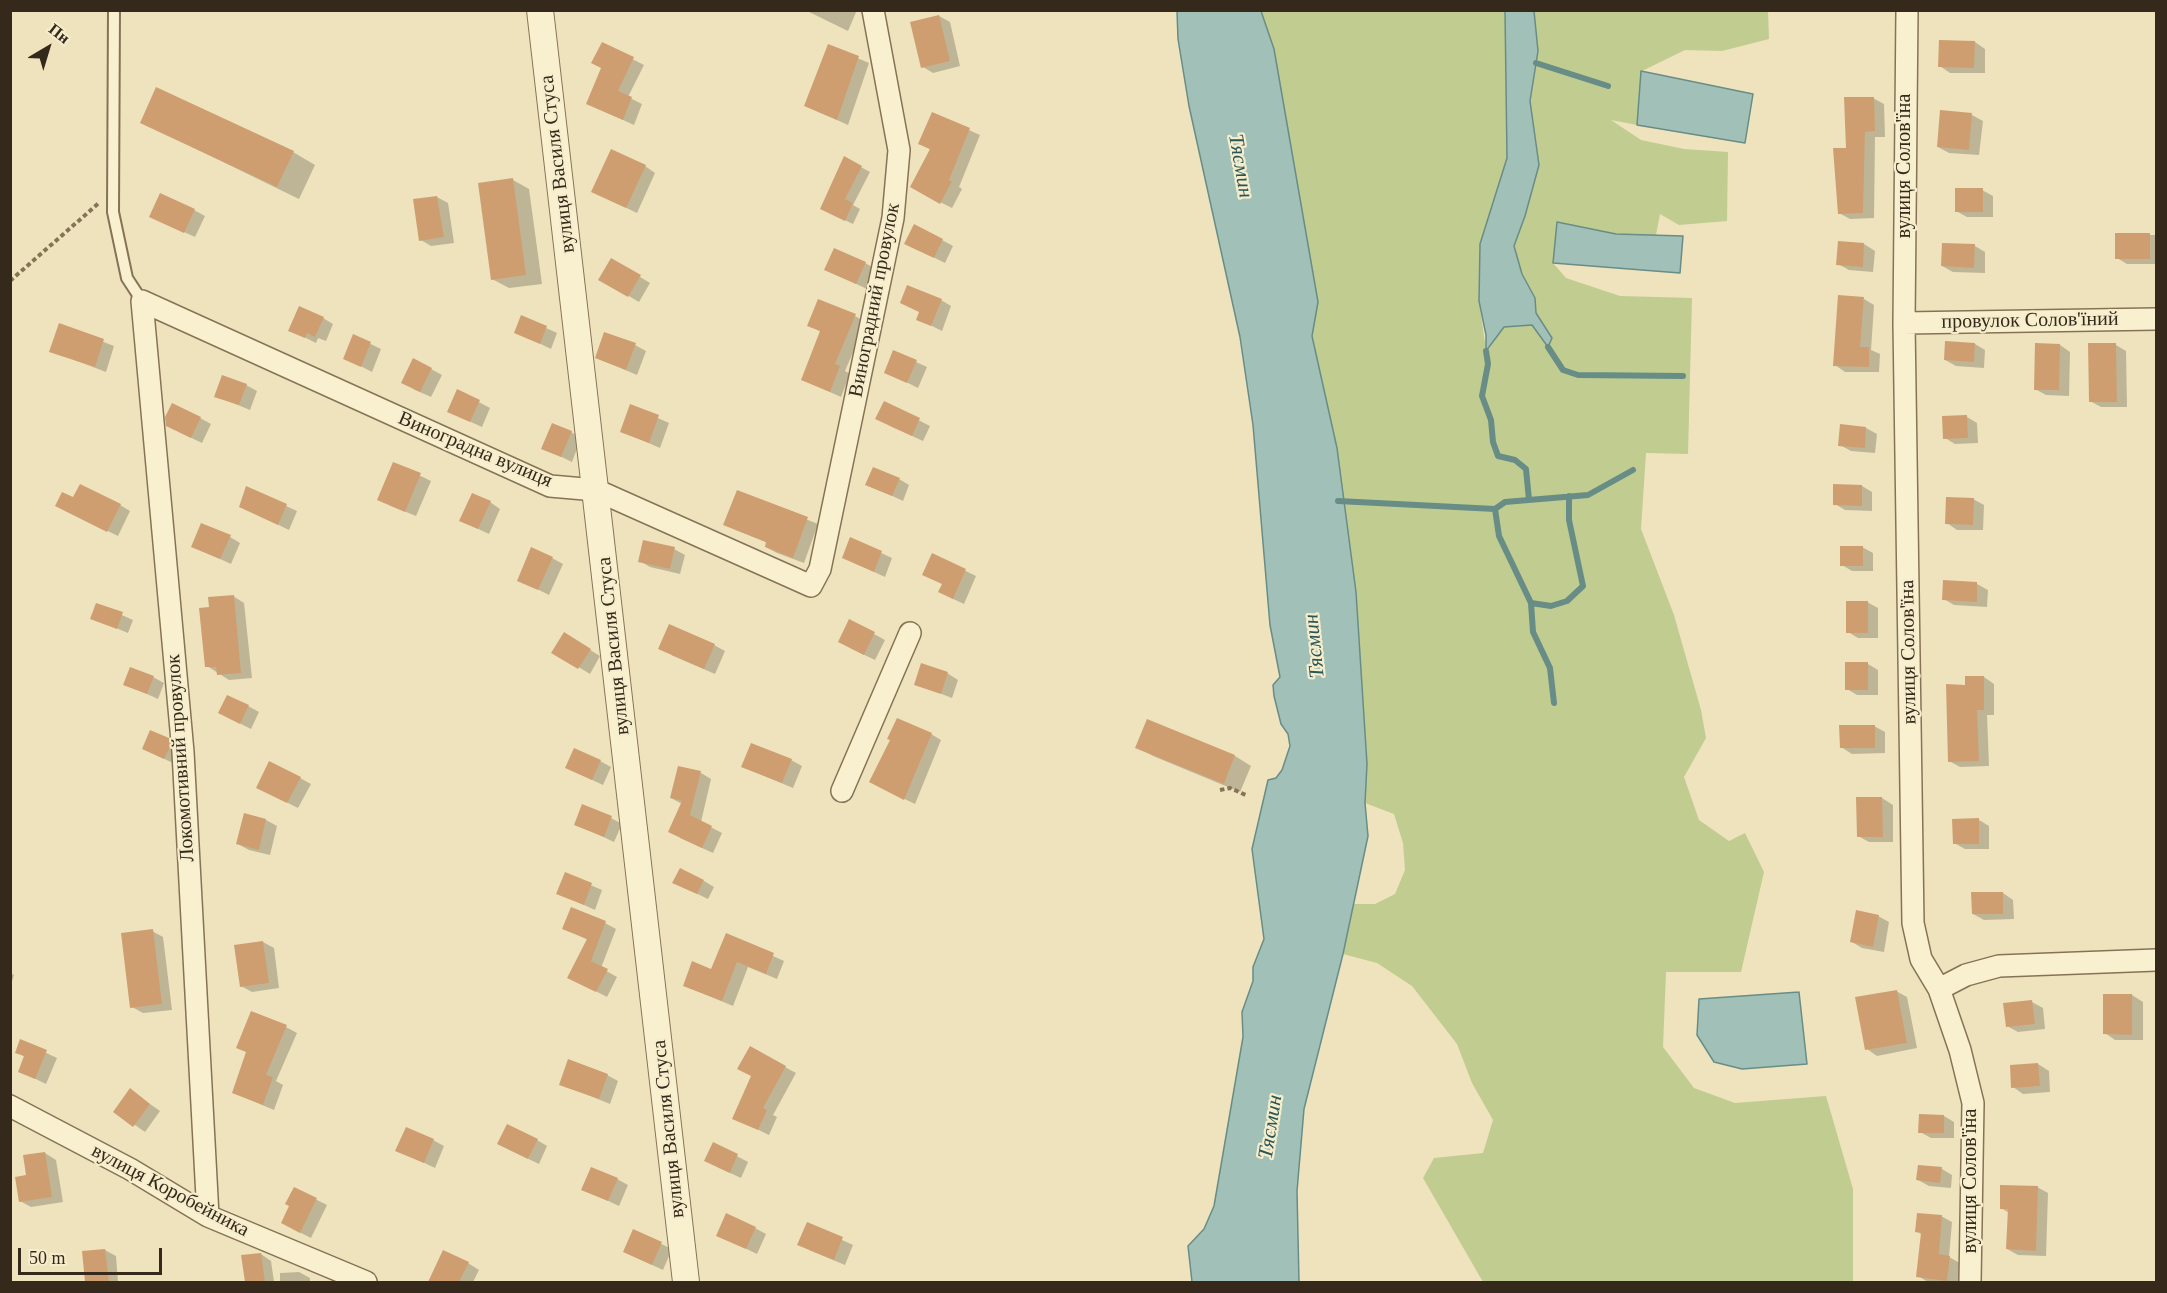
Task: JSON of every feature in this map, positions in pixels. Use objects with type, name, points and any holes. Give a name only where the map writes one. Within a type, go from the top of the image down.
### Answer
[{"type":"street","name":"вулиця Василя Стуса","points":[[540,10],[597,490],[686,1282]]},
{"type":"street","name":"Виноградний провулок","points":[[811,586],[819,569],[893,218],[899,150],[873,10]]},
{"type":"street","name":"вулиця Солов'їна","points":[[1906,10],[1904,323],[1913,923],[1921,959],[1939,989],[1960,1050],[1972,1104],[1970,1282]]},
{"type":"street","name":"Виноградна вулиця","points":[[142,301],[550,486],[597,490],[811,586]]},
{"type":"street","name":"Локомотивний провулок","points":[[142,301],[183,752],[208,1216]]},
{"type":"street","name":"провулок Солов'їний","points":[[1904,323],[2157,319]]},
{"type":"street","points":[[842,791],[910,633]]},
{"type":"street","points":[[1939,989],[1966,975],[1999,966],[2157,960]]},
{"type":"street","name":"вулиця Коробейника","points":[[10,1106],[130,1169],[208,1216],[366,1282]]},
{"type":"lane","points":[[114,10],[113,212],[127,278],[142,301]]},
{"type":"path","points":[[10,281],[113,191]]},
{"type":"path","points":[[1220,790],[1230,788],[1248,796]]},
{"type":"green space","points":[[1261,11],[1505,11],[1507,158],[1480,244],[1479,301],[1486,350],[1504,327],[1532,325],[1552,338],[1536,313],[1535,298],[1522,274],[1514,246],[1539,165],[1530,101],[1538,51],[1534,11],[1768,11],[1769,39],[1722,51],[1685,50],[1642,71],[1637,125],[1611,120],[1641,140],[1684,149],[1728,152],[1727,221],[1679,225],[1660,214],[1656,235],[1616,234],[1558,222],[1553,263],[1566,278],[1620,296],[1692,298],[1688,454],[1646,453],[1641,529],[1674,615],[1701,710],[1706,738],[1684,777],[1699,820],[1729,841],[1745,833],[1764,872],[1741,972],[1666,972],[1663,1047],[1694,1088],[1735,1103],[1826,1096],[1853,1189],[1853,1282],[1483,1282],[1423,1178],[1434,1158],[1483,1153],[1493,1120],[1472,1083],[1457,1044],[1412,986],[1377,963],[1343,954],[1354,904],[1375,904],[1395,894],[1405,870],[1403,843],[1394,814],[1365,803],[1367,764],[1356,592],[1337,448],[1312,335],[1318,302],[1274,49]]},
{"type":"water","name":"Тясмин","points":[[1177,11],[1261,11],[1274,49],[1318,302],[1312,336],[1337,448],[1356,592],[1367,764],[1365,803],[1368,836],[1343,954],[1304,1109],[1297,1191],[1299,1282],[1192,1282],[1188,1246],[1204,1229],[1214,1206],[1243,1037],[1242,1012],[1253,981],[1253,967],[1264,939],[1252,849],[1268,780],[1276,778],[1282,770],[1290,746],[1288,734],[1281,724],[1274,696],[1273,685],[1280,677],[1270,625],[1253,425],[1240,337],[1189,106],[1178,39]]},
{"type":"water","points":[[1505,11],[1534,11],[1538,51],[1530,101],[1539,165],[1514,246],[1522,274],[1535,298],[1536,313],[1552,338],[1548,347],[1532,325],[1504,327],[1486,351],[1486,335],[1479,301],[1480,244],[1507,158]]},
{"type":"water","points":[[1641,71],[1753,94],[1745,143],[1637,125]]},
{"type":"water","points":[[1557,222],[1616,234],[1683,236],[1680,273],[1553,263]]},
{"type":"water","points":[[1799,992],[1807,1064],[1742,1069],[1714,1062],[1697,1035],[1699,999]]},
{"type":"building","points":[[939,15],[950,61],[921,68],[910,22]]},
{"type":"building","points":[[1939,40],[1975,41],[1974,68],[1938,67]]},
{"type":"building","points":[[602,42],[634,57],[618,91],[632,97],[623,120],[586,104],[601,68],[591,63]]},
{"type":"building","points":[[828,44],[859,56],[837,120],[804,106]]},
{"type":"building","points":[[156,87],[294,151],[277,187],[140,123]]},
{"type":"building","points":[[1844,97],[1874,97],[1875,131],[1865,132],[1863,213],[1838,214],[1833,148],[1846,148]]},
{"type":"building","points":[[1940,110],[1972,113],[1969,150],[1937,147]]},
{"type":"building","points":[[932,112],[970,128],[949,180],[952,181],[940,204],[910,187],[930,149],[918,144]]},
{"type":"building","points":[[611,149],[646,165],[626,208],[591,192]]},
{"type":"building","points":[[844,156],[862,166],[845,199],[853,203],[845,221],[820,209]]},
{"type":"building","points":[[513,178],[526,275],[491,280],[478,183]]},
{"type":"building","points":[[1955,188],[1983,188],[1983,212],[1955,212]]},
{"type":"building","points":[[160,193],[195,209],[184,233],[149,217]]},
{"type":"building","points":[[437,196],[444,237],[419,241],[413,199]]},
{"type":"building","points":[[914,224],[943,239],[934,258],[904,244]]},
{"type":"building","points":[[2115,233],[2150,233],[2150,259],[2115,259]]},
{"type":"building","points":[[1838,241],[1864,243],[1863,267],[1836,265]]},
{"type":"building","points":[[1942,243],[1975,244],[1974,268],[1941,266]]},
{"type":"building","points":[[834,248],[866,262],[856,284],[824,270]]},
{"type":"building","points":[[611,258],[641,275],[628,297],[598,280]]},
{"type":"building","points":[[907,285],[942,299],[931,326],[916,320],[919,312],[900,303]]},
{"type":"building","points":[[1838,295],[1864,297],[1860,347],[1869,347],[1869,367],[1833,366]]},
{"type":"building","points":[[818,299],[856,314],[835,364],[840,366],[830,392],[801,380],[820,331],[807,326]]},
{"type":"building","points":[[299,306],[324,317],[315,337],[307,333],[305,338],[288,331]]},
{"type":"building","points":[[521,315],[547,326],[540,344],[514,333]]},
{"type":"building","points":[[59,323],[104,339],[95,367],[49,352]]},
{"type":"building","points":[[604,332],[636,343],[626,370],[595,358]]},
{"type":"building","points":[[353,334],[371,342],[361,367],[343,359]]},
{"type":"building","points":[[1945,341],[1975,343],[1974,362],[1944,360]]},
{"type":"building","points":[[2035,343],[2060,344],[2059,390],[2034,390]]},
{"type":"building","points":[[2088,343],[2116,343],[2117,402],[2089,402]]},
{"type":"building","points":[[893,350],[917,360],[907,383],[884,373]]},
{"type":"building","points":[[413,358],[432,368],[420,392],[401,383]]},
{"type":"building","points":[[222,375],[247,384],[239,405],[214,397]]},
{"type":"building","points":[[457,389],[480,400],[470,422],[447,412]]},
{"type":"building","points":[[884,401],[920,418],[912,436],[875,419]]},
{"type":"building","points":[[172,403],[201,417],[191,438],[166,426],[165,417]]},
{"type":"building","points":[[630,404],[659,415],[649,443],[620,432]]},
{"type":"building","points":[[1967,415],[1968,438],[1943,439],[1942,416]]},
{"type":"building","points":[[552,423],[572,431],[561,457],[541,449]]},
{"type":"building","points":[[1840,424],[1866,427],[1865,448],[1838,446]]},
{"type":"building","points":[[393,462],[421,473],[405,512],[377,500]]},
{"type":"building","points":[[873,467],[900,478],[892,496],[865,485]]},
{"type":"building","points":[[80,484],[121,504],[107,532],[55,506],[62,492],[73,497]]},
{"type":"building","points":[[1833,484],[1862,485],[1862,506],[1833,505]]},
{"type":"building","points":[[246,486],[287,504],[278,525],[239,507]]},
{"type":"building","points":[[737,490],[808,517],[793,558],[765,547],[766,542],[723,525]]},
{"type":"building","points":[[472,493],[491,501],[478,529],[459,521]]},
{"type":"building","points":[[1946,497],[1974,498],[1973,525],[1945,524]]},
{"type":"building","points":[[201,523],[231,535],[220,559],[191,547]]},
{"type":"building","points":[[850,537],[882,551],[874,572],[842,558]]},
{"type":"building","points":[[643,540],[675,547],[670,569],[638,562]]},
{"type":"building","points":[[1840,546],[1863,546],[1863,566],[1840,566]]},
{"type":"building","points":[[531,547],[553,557],[538,590],[517,581]]},
{"type":"building","points":[[932,553],[966,569],[953,599],[938,592],[942,584],[922,575]]},
{"type":"building","points":[[1943,580],[1977,582],[1977,602],[1942,600]]},
{"type":"building","points":[[234,595],[241,673],[217,675],[216,667],[205,667],[199,608],[209,607],[208,597]]},
{"type":"building","points":[[1846,601],[1868,601],[1868,633],[1846,633]]},
{"type":"building","points":[[96,603],[123,612],[117,629],[90,619]]},
{"type":"building","points":[[849,619],[875,632],[864,655],[838,642]]},
{"type":"building","points":[[669,624],[715,644],[704,669],[658,649]]},
{"type":"building","points":[[564,632],[591,649],[578,669],[551,653]]},
{"type":"building","points":[[1845,662],[1868,662],[1868,690],[1845,690]]},
{"type":"building","points":[[921,663],[948,672],[941,694],[914,685]]},
{"type":"building","points":[[130,667],[154,676],[147,694],[123,685]]},
{"type":"building","points":[[1965,676],[1984,676],[1984,710],[1977,710],[1979,761],[1948,762],[1946,684],[1965,685]]},
{"type":"building","points":[[227,695],[249,705],[240,724],[218,713]]},
{"type":"building","points":[[897,718],[932,733],[904,800],[869,782],[890,740],[887,739]]},
{"type":"building","points":[[1147,719],[1235,755],[1224,784],[1135,748]]},
{"type":"building","points":[[1839,725],[1875,725],[1875,748],[1840,748]]},
{"type":"building","points":[[150,730],[169,738],[170,747],[164,759],[142,749]]},
{"type":"building","points":[[751,743],[792,759],[782,783],[741,767]]},
{"type":"building","points":[[574,748],[601,760],[592,780],[565,768]]},
{"type":"building","points":[[269,761],[301,777],[287,803],[256,788]]},
{"type":"building","points":[[678,766],[701,771],[690,815],[712,826],[702,848],[668,832],[682,801],[670,798]]},
{"type":"building","points":[[1856,797],[1882,797],[1883,837],[1857,837]]},
{"type":"building","points":[[582,804],[612,816],[604,837],[574,825]]},
{"type":"building","points":[[244,813],[266,819],[259,850],[236,844]]},
{"type":"building","points":[[1979,818],[1979,844],[1953,844],[1952,819]]},
{"type":"building","points":[[680,868],[704,880],[697,894],[672,883]]},
{"type":"building","points":[[565,872],[592,883],[584,905],[556,894]]},
{"type":"building","points":[[1971,892],[2003,892],[2003,914],[1972,914]]},
{"type":"building","points":[[571,907],[606,921],[591,961],[608,969],[596,992],[567,978],[587,939],[562,929]]},
{"type":"building","points":[[1856,910],[1879,915],[1873,947],[1850,942]]},
{"type":"building","points":[[153,929],[162,1004],[130,1008],[121,933]]},
{"type":"building","points":[[726,933],[774,953],[766,974],[737,962],[722,1001],[683,986],[692,961],[711,969]]},
{"type":"building","points":[[263,941],[269,983],[240,987],[234,945]]},
{"type":"building","points":[[1897,990],[1907,1043],[1865,1050],[1855,997]]},
{"type":"building","points":[[2103,994],[2132,994],[2132,1035],[2103,1034]]},
{"type":"building","points":[[2032,1000],[2035,1024],[2006,1027],[2003,1003]]},
{"type":"building","points":[[251,1011],[287,1025],[266,1075],[273,1077],[263,1105],[232,1093],[246,1052],[236,1048]]},
{"type":"building","points":[[20,1039],[47,1050],[35,1079],[18,1072],[24,1056],[15,1053]]},
{"type":"building","points":[[750,1046],[786,1066],[763,1108],[767,1110],[758,1130],[732,1119],[751,1076],[737,1069]]},
{"type":"building","points":[[568,1059],[608,1074],[599,1099],[559,1085]]},
{"type":"building","points":[[2038,1063],[2040,1086],[2011,1088],[2010,1065]]},
{"type":"building","points":[[130,1088],[150,1104],[133,1127],[113,1112]]},
{"type":"building","points":[[1919,1114],[1944,1115],[1944,1133],[1918,1133]]},
{"type":"building","points":[[507,1124],[538,1139],[528,1159],[497,1144]]},
{"type":"building","points":[[406,1127],[434,1139],[424,1163],[395,1151]]},
{"type":"building","points":[[713,1142],[738,1154],[730,1173],[704,1161]]},
{"type":"building","points":[[45,1152],[52,1197],[19,1202],[15,1177],[26,1175],[23,1155]]},
{"type":"building","points":[[1918,1165],[1942,1167],[1940,1183],[1916,1180]]},
{"type":"building","points":[[591,1167],[618,1178],[608,1201],[581,1190]]},
{"type":"building","points":[[2000,1185],[2038,1186],[2036,1251],[2006,1249],[2008,1209],[2000,1209]]},
{"type":"building","points":[[294,1187],[317,1198],[300,1233],[281,1223],[289,1206],[285,1204]]},
{"type":"building","points":[[726,1213],[756,1227],[746,1249],[716,1236]]},
{"type":"building","points":[[1917,1213],[1942,1215],[1939,1254],[1950,1256],[1947,1281],[1916,1277],[1921,1233],[1915,1232]]},
{"type":"building","points":[[807,1222],[843,1237],[834,1260],[797,1245]]},
{"type":"building","points":[[633,1229],[662,1242],[652,1265],[623,1252]]},
{"type":"building","points":[[105,1249],[109,1282],[85,1282],[82,1251]]},
{"type":"building","points":[[443,1250],[469,1262],[459,1282],[428,1282]]},
{"type":"building","points":[[261,1253],[265,1282],[245,1282],[241,1255]]},
{"type":"waterway","points":[[1536,63],[1608,86]]},
{"type":"waterway","points":[[1548,347],[1563,370],[1578,375],[1683,376]]},
{"type":"waterway","points":[[1486,351],[1488,364],[1482,396],[1491,420],[1493,442],[1498,456],[1515,460],[1526,469],[1529,500]]},
{"type":"waterway","points":[[1338,501],[1495,509],[1505,502],[1588,495],[1633,470]]},
{"type":"waterway","points":[[1495,509],[1499,536],[1531,603],[1551,606],[1567,601],[1583,586],[1569,520],[1569,496]]},
{"type":"waterway","points":[[1531,603],[1533,632],[1550,668],[1554,703]]}]
